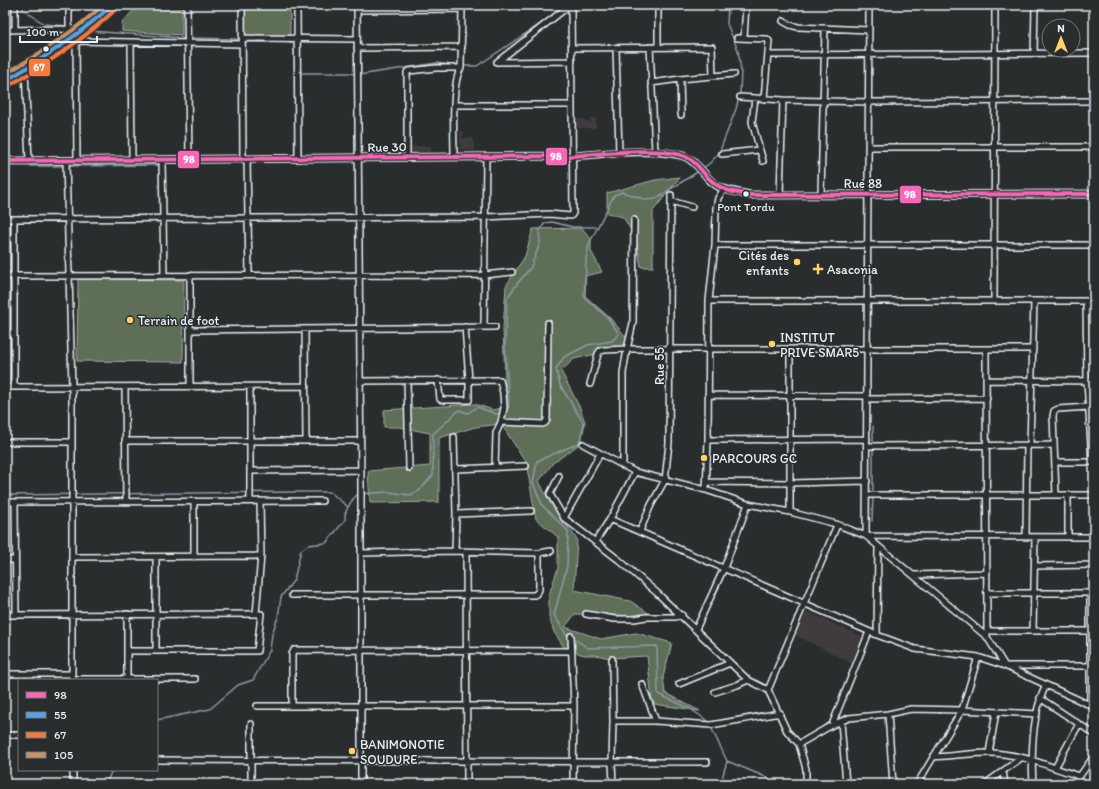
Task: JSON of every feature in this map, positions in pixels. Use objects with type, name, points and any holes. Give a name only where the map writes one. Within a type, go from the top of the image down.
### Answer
[{"type":"main road","name":"Rue 30","points":[[5,161],[573,156],[654,152],[680,155],[695,162],[708,179]]},
{"type":"main road","name":"Rue 88","points":[[708,179],[724,189],[736,193],[750,194],[1094,194]]},
{"type":"street","points":[[15,5],[15,30]]},
{"type":"street","points":[[69,5],[69,29]]},
{"type":"street","points":[[5,81],[76,39],[112,5]]},
{"type":"street","points":[[187,5],[189,160]]},
{"type":"street","points":[[242,5],[249,275]]},
{"type":"street","points":[[297,5],[298,159]]},
{"type":"street","points":[[5,219],[486,217],[549,214],[571,216],[573,213],[573,156],[571,5]]},
{"type":"street","points":[[571,5],[497,62],[572,61]]},
{"type":"street","points":[[658,5],[658,47]]},
{"type":"street","points":[[744,38],[746,5]]},
{"type":"street","points":[[866,536],[869,5]]},
{"type":"street","points":[[994,5],[994,301]]},
{"type":"street","points":[[1034,53],[1035,5]]},
{"type":"street","points":[[361,784],[361,486],[357,8],[454,7],[462,10],[461,68],[457,75],[454,157]]},
{"type":"street","points":[[783,21],[790,26],[798,27],[869,30]]},
{"type":"street","points":[[821,194],[825,28]]},
{"type":"street","points":[[5,30],[72,30],[76,39],[77,161]]},
{"type":"street","points":[[737,38],[769,40],[764,99]]},
{"type":"street","points":[[76,39],[131,42],[188,40],[298,42],[357,39]]},
{"type":"street","points":[[131,42],[132,160]]},
{"type":"street","points":[[650,47],[654,152]]},
{"type":"street","points":[[572,48],[712,47],[713,76]]},
{"type":"street","points":[[357,48],[462,48]]},
{"type":"street","points":[[616,48],[619,153]]},
{"type":"street","points":[[768,55],[1094,53]]},
{"type":"street","points":[[407,158],[407,72],[436,68],[461,68]]},
{"type":"street","points":[[24,70],[29,161]]},
{"type":"street","points":[[651,84],[680,79],[734,74]]},
{"type":"street","points":[[680,79],[681,115]]},
{"type":"street","points":[[740,97],[783,100],[869,102],[994,100],[1053,102],[1094,101]]},
{"type":"street","points":[[755,98],[752,122],[763,161]]},
{"type":"street","points":[[780,194],[783,100]]},
{"type":"street","points":[[455,105],[572,105]]},
{"type":"street","points":[[868,147],[1094,147]]},
{"type":"street","points":[[722,154],[759,150]]},
{"type":"street","points":[[484,327],[486,157]]},
{"type":"street","points":[[162,160],[164,275]]},
{"type":"street","points":[[66,161],[72,387],[72,678]]},
{"type":"street","points":[[706,490],[708,440],[709,301],[716,208],[718,198],[724,189]]},
{"type":"street","name":"Rue 55","points":[[640,531],[664,480],[669,443],[671,195]]},
{"type":"street","points":[[671,201],[692,207]]},
{"type":"street","points":[[14,219],[14,387]]},
{"type":"street","points":[[623,466],[623,373],[633,324],[634,220]]},
{"type":"street","points":[[714,245],[1094,245]]},
{"type":"street","points":[[5,276],[359,275],[484,274],[512,272]]},
{"type":"street","points":[[190,275],[190,387]]},
{"type":"street","points":[[709,301],[1094,301]]},
{"type":"street","points":[[1026,537],[1034,301]]},
{"type":"street","points":[[1055,462],[1093,462],[1088,407],[1086,301]]},
{"type":"street","points":[[501,422],[545,423],[547,420],[548,322]]},
{"type":"street","points":[[438,380],[439,397],[442,400],[469,400],[465,327]]},
{"type":"street","points":[[190,330],[495,327]]},
{"type":"street","points":[[305,329],[306,441]]},
{"type":"street","points":[[5,333],[14,333]]},
{"type":"street","points":[[590,384],[600,351],[627,349],[1033,349]]},
{"type":"street","points":[[790,349],[790,512]]},
{"type":"street","points":[[986,349],[987,637]]},
{"type":"street","points":[[360,381],[498,379],[501,381],[504,408],[501,422],[496,433],[495,468]]},
{"type":"street","points":[[407,380],[409,468]]},
{"type":"street","points":[[986,380],[1094,381]]},
{"type":"street","points":[[250,386],[250,501]]},
{"type":"street","points":[[5,387],[306,386]]},
{"type":"street","points":[[126,387],[126,502]]},
{"type":"street","points":[[708,395],[867,398],[986,398]]},
{"type":"street","points":[[1056,495],[1054,411],[1058,409],[1088,407]]},
{"type":"street","points":[[454,437],[456,469],[455,551]]},
{"type":"street","points":[[708,440],[867,439]]},
{"type":"street","points":[[125,442],[360,441]]},
{"type":"street","points":[[5,442],[72,442]]},
{"type":"street","points":[[583,444],[635,472],[706,490],[748,504],[790,512],[837,525],[866,536],[987,637],[1005,666]]},
{"type":"street","points":[[867,446],[1054,445]]},
{"type":"street","points":[[564,518],[600,454]]},
{"type":"street","points":[[456,469],[526,466]]},
{"type":"street","points":[[250,471],[360,470]]},
{"type":"street","points":[[595,542],[635,472]]},
{"type":"street","points":[[559,476],[550,494],[564,518],[636,574],[696,628],[748,680],[768,690],[780,713],[787,731],[800,744],[806,769],[806,784]]},
{"type":"street","points":[[707,482],[791,483],[867,481]]},
{"type":"street","points":[[867,495],[1094,495]]},
{"type":"street","points":[[1068,495],[1068,537]]},
{"type":"street","points":[[256,614],[261,556],[260,501]]},
{"type":"street","points":[[5,502],[322,501]]},
{"type":"street","points":[[15,502],[16,615]]},
{"type":"street","points":[[194,502],[194,557]]},
{"type":"street","points":[[696,628],[724,568],[748,504]]},
{"type":"street","points":[[456,514],[531,512]]},
{"type":"street","points":[[610,518],[869,632],[915,649],[978,657],[1005,666],[1092,704],[1092,593],[987,594]]},
{"type":"street","points":[[768,690],[837,525]]},
{"type":"street","points":[[866,536],[1094,537]]},
{"type":"street","points":[[1033,630],[1035,594],[1035,537]]},
{"type":"street","points":[[877,635],[878,546]]},
{"type":"street","points":[[361,553],[455,551],[539,553],[551,551]]},
{"type":"street","points":[[466,552],[467,784]]},
{"type":"street","points":[[292,595],[535,595],[539,590],[539,553]]},
{"type":"street","points":[[72,557],[261,556]]},
{"type":"street","points":[[156,557],[156,651]]},
{"type":"street","points":[[5,560],[15,560]]},
{"type":"street","points":[[1035,566],[1094,565]]},
{"type":"street","points":[[914,575],[987,573]]},
{"type":"street","points":[[127,614],[127,679]]},
{"type":"street","points":[[5,615],[261,614],[258,651],[127,651]]},
{"type":"street","points":[[586,614],[614,619],[682,616]]},
{"type":"street","points":[[987,631],[1092,631]]},
{"type":"street","points":[[832,725],[869,632]]},
{"type":"street","points":[[571,636],[574,706],[573,784]]},
{"type":"street","points":[[292,706],[292,654],[294,650],[572,651]]},
{"type":"street","points":[[917,784],[962,710],[978,657]]},
{"type":"street","points":[[612,659],[614,721],[612,762],[613,784]]},
{"type":"street","points":[[679,684],[730,663]]},
{"type":"street","points":[[1005,666],[1092,666]]},
{"type":"street","points":[[5,674],[72,678],[195,679]]},
{"type":"street","points":[[715,692],[748,680]]},
{"type":"street","points":[[642,684],[656,721]]},
{"type":"street","points":[[1033,784],[1031,760],[1037,714],[1040,698],[1046,685]]},
{"type":"street","points":[[1040,698],[1094,734]]},
{"type":"street","points":[[257,706],[574,706]]},
{"type":"street","points":[[800,744],[832,725],[849,718],[888,714],[911,709],[1037,714]]},
{"type":"street","points":[[990,753],[996,712]]},
{"type":"street","points":[[614,721],[656,721],[711,724],[780,713]]},
{"type":"street","points":[[888,714],[893,784]]},
{"type":"street","points":[[840,722],[846,784]]},
{"type":"street","points":[[251,724],[251,784]]},
{"type":"street","points":[[1055,768],[1079,724]]},
{"type":"street","points":[[5,735],[18,735]]},
{"type":"street","points":[[933,757],[990,753],[1031,760],[1080,776]]},
{"type":"street","points":[[1076,784],[1094,756]]},
{"type":"street","points":[[985,784],[1021,758]]},
{"type":"street","points":[[158,760],[707,762]]},
{"type":"street","points":[[73,771],[73,784]]},
{"type":"street","points":[[1003,771],[1006,784]]},
{"type":"shaded area","points":[[590,118],[596,118],[596,128],[577,128],[577,119],[584,119],[589,121],[589,123],[591,122]]},
{"type":"shaded area","points":[[460,131],[464,131],[462,138],[473,138],[475,151],[460,150]]},
{"type":"shaded area","points":[[411,146],[431,146],[431,152],[411,152]]},
{"type":"shaded area","points":[[806,611],[864,637],[851,663],[795,635]]},
{"type":"green space","points":[[138,5],[182,5],[182,35],[122,31],[122,23]]},
{"type":"green space","points":[[243,5],[290,5],[290,37],[243,37]]},
{"type":"green space","points":[[680,177],[653,211],[653,267],[641,267],[636,238],[623,217],[607,213],[607,193],[655,180]]},
{"type":"green space","points":[[582,228],[591,239],[591,251],[602,272],[585,276],[584,295],[611,319],[627,338],[622,350],[574,359],[561,371],[580,408],[585,422],[581,443],[553,463],[539,481],[550,503],[577,539],[574,590],[630,601],[653,616],[575,614],[565,627],[601,639],[636,633],[672,643],[663,677],[665,693],[700,711],[654,704],[652,699],[647,656],[610,658],[596,655],[584,655],[565,649],[554,632],[549,617],[549,595],[558,568],[558,537],[536,519],[526,462],[501,424],[475,427],[439,438],[439,502],[370,503],[368,471],[430,466],[430,433],[399,427],[384,427],[384,410],[475,404],[493,410],[506,407],[503,329],[506,286],[525,256],[533,229]]},
{"type":"green space","name":"Terrain de foot","points":[[78,279],[184,280],[183,362],[77,361]]},
{"type":"waterway","points":[[20,5],[24,10],[44,24],[67,26]]},
{"type":"waterway","points":[[71,26],[78,28],[100,5]]},
{"type":"waterway","points":[[360,5],[361,147]]},
{"type":"waterway","points":[[702,169],[719,153],[736,109],[740,93],[741,70],[738,50],[727,24],[728,5]]},
{"type":"waterway","points":[[465,66],[477,66],[558,12]]},
{"type":"waterway","points":[[5,72],[51,48],[75,27]]},
{"type":"waterway","points":[[89,31],[185,38],[240,39]]},
{"type":"waterway","points":[[244,41],[295,43]]},
{"type":"waterway","points":[[359,75],[437,63],[458,66]]},
{"type":"waterway","points":[[300,70],[300,73],[355,74]]},
{"type":"waterway","points":[[68,166],[160,165]]},
{"type":"waterway","points":[[5,166],[64,166]]},
{"type":"waterway","points":[[570,636],[566,634],[554,615],[567,566],[568,531],[542,505],[533,483],[537,461],[579,443],[584,424],[560,385],[556,369],[564,357],[588,345],[612,341],[619,334],[608,318],[585,298],[586,259],[589,244],[614,195],[622,192],[647,200],[655,199],[699,171]]},
{"type":"waterway","points":[[505,412],[509,406],[505,346],[507,298],[531,267],[540,243],[539,231],[545,223],[552,222],[573,227],[598,227]]},
{"type":"waterway","points":[[158,720],[210,709],[238,685],[253,680],[270,650],[272,634],[278,617],[281,597],[294,580],[301,550],[308,545],[326,543],[345,520],[345,514],[348,507],[358,494],[389,492],[410,495],[419,491],[433,475],[433,434],[459,410],[468,413],[477,407],[496,414],[502,413]]},
{"type":"waterway","points":[[873,426],[873,493]]},
{"type":"waterway","points":[[5,495],[330,492],[348,507]]},
{"type":"waterway","points":[[872,521],[873,497]]},
{"type":"waterway","points":[[573,638],[588,648],[657,646],[658,694],[689,708],[710,724]]},
{"type":"waterway","points":[[711,727],[727,761],[768,778],[771,784]]},
{"type":"waterway","points":[[722,784],[727,761]]},
{"type":"waterway","points":[[106,784],[112,771]]},
{"type":"transit line","name":"105","points":[[5,74],[56,42],[103,5]]},
{"type":"transit line","name":"55","points":[[5,81],[60,46],[112,5]]},
{"type":"transit line","name":"67","points":[[8,86],[64,51],[91,31],[116,9]]},
{"type":"transit line","name":"98","points":[[5,161],[573,156],[646,151],[675,154],[686,157],[694,162],[709,179],[721,188],[750,195],[1094,194]]},
{"type":"place","name":"Pont Tordu","points":[[746,194]]},
{"type":"place","name":"Cités des enfants","points":[[797,262]]},
{"type":"place","name":"Asaconia","points":[[818,269]]},
{"type":"place","name":"Terrain de foot","points":[[130,320]]},
{"type":"place","name":"INSTITUT PRIVE SMAR5","points":[[772,344]]},
{"type":"place","name":"PARCOURS GC","points":[[704,458]]},
{"type":"place","name":"BANIMONOTIE SOUDURE","points":[[352,751]]}]
